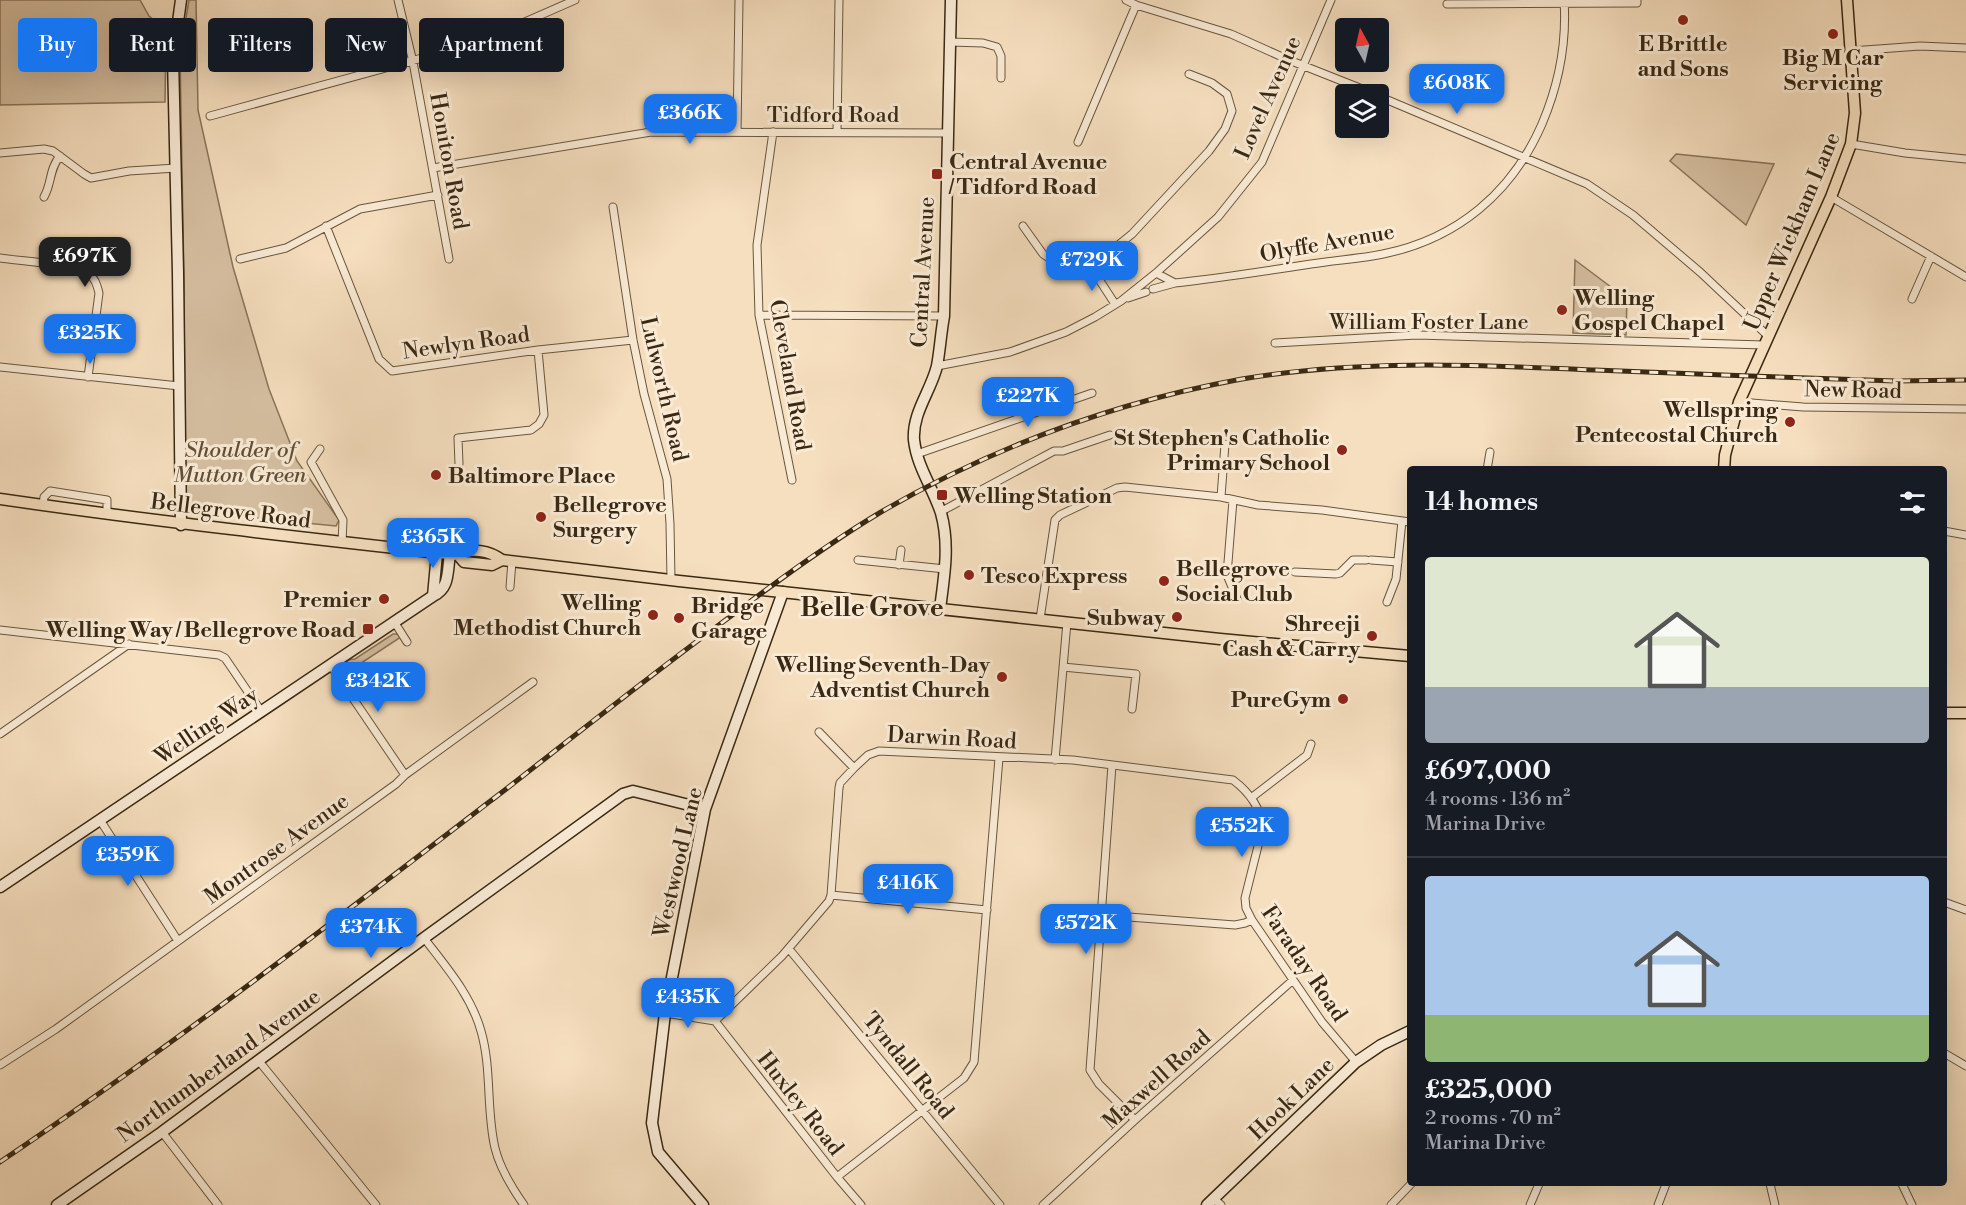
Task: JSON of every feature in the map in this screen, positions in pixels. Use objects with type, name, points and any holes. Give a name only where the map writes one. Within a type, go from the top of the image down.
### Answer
[{"type":"main road","name":"Upper Wickham Lane","points":[[1724,466],[1739,402],[1832,197],[1851,144],[1855,113],[1847,0]]},
{"type":"main road","name":"Bellegrove Road","points":[[0,499],[181,525],[454,555],[464,562],[492,565],[507,560],[671,580],[1276,645],[1407,656]]},
{"type":"main road","points":[[1947,713],[1966,713]]},
{"type":"street","points":[[181,0],[173,58],[181,525]]},
{"type":"street","name":"Honiton Road","points":[[398,0],[413,62],[449,259]]},
{"type":"street","points":[[210,116],[477,43],[575,0]]},
{"type":"street","points":[[737,132],[739,0]]},
{"type":"street","points":[[837,132],[839,0]]},
{"type":"street","name":"Central Avenue","points":[[940,609],[946,543],[940,512],[917,454],[914,438],[916,418],[937,366],[944,316],[951,0]]},
{"type":"street","points":[[1126,0],[1231,34],[1349,84]]},
{"type":"street","name":"Lovel Avenue","points":[[937,366],[1010,352],[1076,327],[1118,303],[1156,273],[1218,217],[1262,162],[1330,0]]},
{"type":"street","points":[[1447,4],[1564,1],[1637,3],[1637,0]]},
{"type":"street","name":"Olyffe Avenue","points":[[1175,283],[1384,254],[1423,242],[1457,226],[1502,190],[1525,157],[1553,96],[1560,72],[1564,39],[1564,1]]},
{"type":"street","points":[[1078,142],[1136,5]]},
{"type":"street","points":[[950,42],[983,42],[997,47],[1001,56],[1001,78]]},
{"type":"street","points":[[1851,51],[1920,46],[1966,48]]},
{"type":"street","points":[[1023,226],[1043,254],[1067,270],[1091,267],[1132,234],[1204,157],[1225,129],[1233,111],[1227,94],[1212,82],[1189,74]]},
{"type":"street","points":[[1389,100],[1587,184],[1633,215],[1700,272],[1766,340]]},
{"type":"street","name":"Tidford Road","points":[[433,168],[651,132],[947,133]]},
{"type":"street","name":"Cleveland Road","points":[[773,132],[757,245],[759,315],[792,480]]},
{"type":"street","points":[[1851,144],[1905,153],[1966,159]]},
{"type":"street","points":[[0,153],[53,151],[91,177],[148,169],[176,168]]},
{"type":"street","points":[[44,197],[48,189],[50,170],[60,156]]},
{"type":"street","points":[[240,259],[286,248],[360,209],[438,195]]},
{"type":"street","points":[[1832,197],[1966,277]]},
{"type":"street","name":"Lulworth Road","points":[[613,207],[633,340],[666,479],[670,516],[671,580]]},
{"type":"street","name":"Newlyn Road","points":[[326,226],[379,359],[392,371],[538,350],[633,340]]},
{"type":"street","points":[[1912,299],[1931,256]]},
{"type":"street","points":[[0,258],[68,267],[86,272],[95,281],[99,293],[88,377]]},
{"type":"street","points":[[1091,267],[1118,303]]},
{"type":"street","points":[[1156,273],[1175,283]]},
{"type":"street","name":"Lovel Avenue","points":[[1118,303],[1175,283]]},
{"type":"street","points":[[759,315],[944,316]]},
{"type":"street","name":"William Foster Lane","points":[[1275,343],[1417,335],[1766,340]]},
{"type":"street","points":[[459,464],[458,438],[531,430],[539,424],[544,415],[538,350]]},
{"type":"street","points":[[0,367],[179,386]]},
{"type":"street","points":[[917,454],[1092,393]]},
{"type":"street","name":"New Road","points":[[1739,402],[1803,407],[1966,409]]},
{"type":"street","points":[[940,512],[1054,451],[1063,451],[1110,435]]},
{"type":"street","points":[[1221,497],[1225,444]]},
{"type":"street","points":[[320,449],[311,462],[343,520],[342,543]]},
{"type":"street","points":[[1488,466],[1490,452]]},
{"type":"street","points":[[1040,619],[1053,524],[1059,515],[1117,488],[1125,487],[1221,497],[1258,505],[1322,510],[1406,521],[1393,590],[1387,602]]},
{"type":"street","points":[[1233,500],[1227,575],[1237,599]]},
{"type":"street","points":[[1947,532],[1966,535]]},
{"type":"street","points":[[899,565],[901,550]]},
{"type":"street","points":[[433,596],[436,553]]},
{"type":"street","name":"Welling Way","points":[[0,887],[442,592],[454,555]]},
{"type":"street","points":[[507,560],[510,587]]},
{"type":"street","points":[[858,560],[945,569]]},
{"type":"street","points":[[1294,572],[1336,574],[1353,560],[1398,562]]},
{"type":"street","name":"Westwood Lane","points":[[703,1205],[658,1152],[652,1123],[665,1013],[705,809],[783,592]]},
{"type":"street","points":[[1054,760],[1067,622]]},
{"type":"street","points":[[395,623],[407,642]]},
{"type":"street","points":[[0,630],[219,655],[225,658],[261,711]]},
{"type":"street","points":[[0,734],[129,644]]},
{"type":"street","points":[[330,666],[405,775]]},
{"type":"street","points":[[1063,667],[1136,674],[1132,709]]},
{"type":"street","name":"Montrose Avenue","points":[[0,1065],[56,1029],[396,784],[405,775],[533,682]]},
{"type":"street","points":[[819,732],[854,768]]},
{"type":"street","points":[[1251,798],[1307,755],[1311,744]]},
{"type":"street","name":"Darwin Road","points":[[831,895],[840,783],[868,755],[879,751],[1054,760]]},
{"type":"street","points":[[837,1177],[964,1078],[974,1062],[999,758]]},
{"type":"street","name":"Faraday Road","points":[[1054,760],[1226,778],[1239,785],[1251,798],[1262,819],[1262,830],[1245,898],[1246,908],[1293,980],[1336,1040],[1356,1062]]},
{"type":"street","points":[[1112,765],[1090,1070],[1099,1084],[1135,1120]]},
{"type":"street","name":"Northumberland Avenue","points":[[61,1204],[623,795],[633,791],[705,809]]},
{"type":"street","points":[[100,820],[178,941]]},
{"type":"street","points":[[665,1013],[715,1021],[789,949],[831,895],[987,910]]},
{"type":"street","points":[[1947,903],[1966,910]]},
{"type":"street","points":[[1102,915],[1235,925],[1252,920]]},
{"type":"street","points":[[424,938],[461,987],[480,1028],[487,1059],[495,1150],[508,1181],[524,1205]]},
{"type":"street","name":"Tyndall Road","points":[[789,949],[1000,1205]]},
{"type":"street","name":"Maxwell Road","points":[[1043,1205],[1293,980]]},
{"type":"street","name":"Huxley Road","points":[[715,1021],[861,1205]]},
{"type":"street","name":"Hook Lane","points":[[1214,1203],[1356,1062],[1381,1045],[1407,1032]]},
{"type":"street","points":[[1947,1055],[1966,1066]]},
{"type":"street","points":[[258,1060],[376,1205]]},
{"type":"street","points":[[162,1132],[218,1205]]},
{"type":"street","points":[[1391,1205],[1409,1186]]},
{"type":"street","points":[[1530,1205],[1538,1186]]},
{"type":"street","points":[[1658,1205],[1665,1186]]},
{"type":"street","points":[[1770,1186],[1775,1205]]},
{"type":"street","points":[[1903,1186],[1912,1205]]},
{"type":"green space","points":[[0,0],[140,0],[152,18],[109,18],[109,72],[165,72],[165,102],[0,105]]},
{"type":"green space","name":"Shoulder of Mutton Green","points":[[189,0],[196,0],[198,110],[233,267],[269,389],[297,461],[339,520],[336,526],[192,512],[185,509],[180,72],[196,72],[196,18],[186,18]]},
{"type":"green space","points":[[1676,154],[1774,164],[1746,225],[1670,161]]},
{"type":"green space","points":[[1575,260],[1627,299],[1626,335],[1573,333]]},
{"type":"green space","points":[[393,634],[401,637],[343,675],[342,669],[346,662],[355,659]]},
{"type":"railway","points":[[0,1162],[130,1072],[258,978],[768,588],[881,512],[1011,447],[1101,414],[1148,400],[1242,379],[1330,368],[1463,365],[1896,381],[1966,380]]},
{"type":"place","name":"E Brittle and Sons","points":[[1683,20]]},
{"type":"place","name":"Big M Car Servicing","points":[[1833,34]]},
{"type":"place","name":"Central Avenue / Tidford Road","points":[[937,174]]},
{"type":"place","name":"Welling Gospel Chapel","points":[[1562,310]]},
{"type":"place","name":"Wellspring Pentecostal Church","points":[[1790,422]]},
{"type":"place","name":"St Stephen's Catholic Primary School","points":[[1342,450]]},
{"type":"place","name":"Baltimore Place","points":[[436,475]]},
{"type":"place","name":"Welling Station","points":[[942,495]]},
{"type":"place","name":"Bellegrove Surgery","points":[[541,517]]},
{"type":"place","name":"Tesco Express","points":[[969,575]]},
{"type":"place","name":"Bellegrove Social Club","points":[[1164,581]]},
{"type":"place","name":"Premier","points":[[384,599]]},
{"type":"place","name":"Welling Methodist Church","points":[[653,615]]},
{"type":"place","name":"Subway","points":[[1177,617]]},
{"type":"place","name":"Bridge Garage","points":[[679,618]]},
{"type":"place","name":"Welling Way / Bellegrove Road","points":[[368,629]]},
{"type":"place","name":"Shreeji Cash & Carry","points":[[1372,636]]},
{"type":"place","name":"Welling Seventh-Day Adventist Church","points":[[1002,677]]},
{"type":"place","name":"PureGym","points":[[1343,699]]},
{"type":"district","name":"Belle Grove","points":[[872,607]]}]
